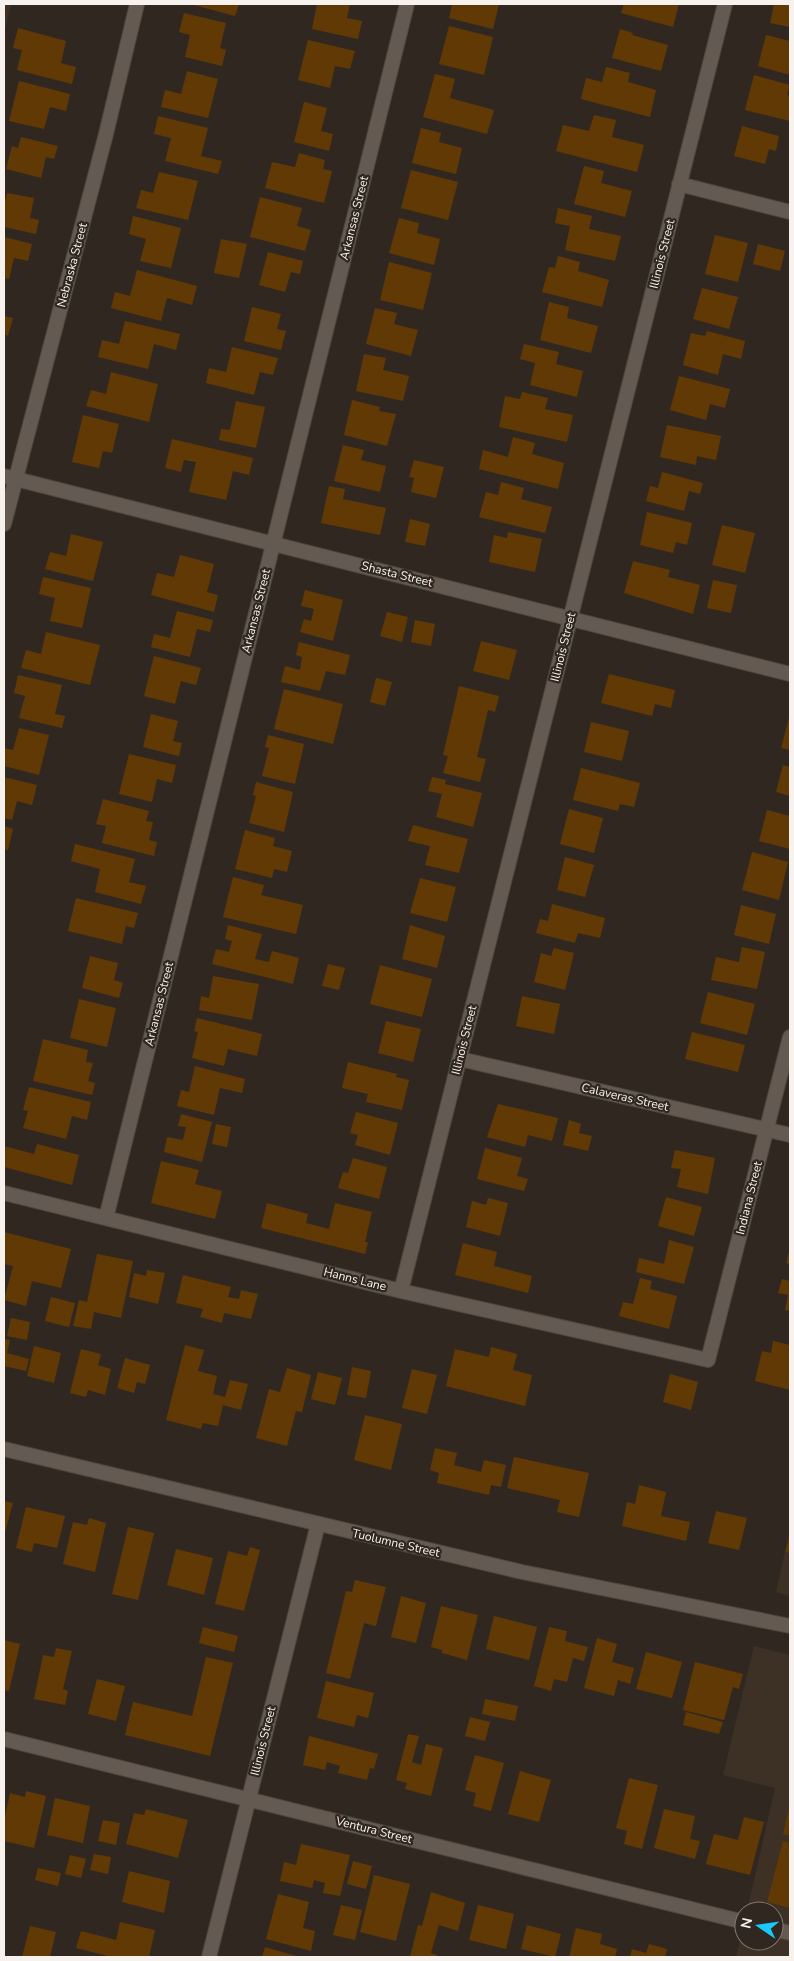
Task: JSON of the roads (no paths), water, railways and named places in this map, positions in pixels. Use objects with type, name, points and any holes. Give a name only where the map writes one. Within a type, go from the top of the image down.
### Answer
[{"type":"street","name":"Nebraska Street","points":[[4,524],[10,478],[106,134],[136,4]]},
{"type":"street","name":"Arkansas Street","points":[[106,1218],[406,4]]},
{"type":"street","name":"Illinois Street","points":[[401,1291],[725,4]]},
{"type":"street","points":[[679,184],[790,212]]},
{"type":"street","name":"Shasta Street","points":[[10,478],[790,674]]},
{"type":"street","name":"Indiana Street","points":[[708,1360],[790,1037]]},
{"type":"street","name":"Calaveras Street","points":[[460,1058],[790,1135]]},
{"type":"street","name":"Hanns Lane","points":[[4,1193],[401,1291],[708,1360]]},
{"type":"street","name":"Tuolumne Street","points":[[4,1448],[522,1572],[790,1626]]},
{"type":"street","name":"Illinois Street","points":[[210,1957],[318,1524]]},
{"type":"street","name":"Ventura Street","points":[[4,1739],[734,1920]]}]
